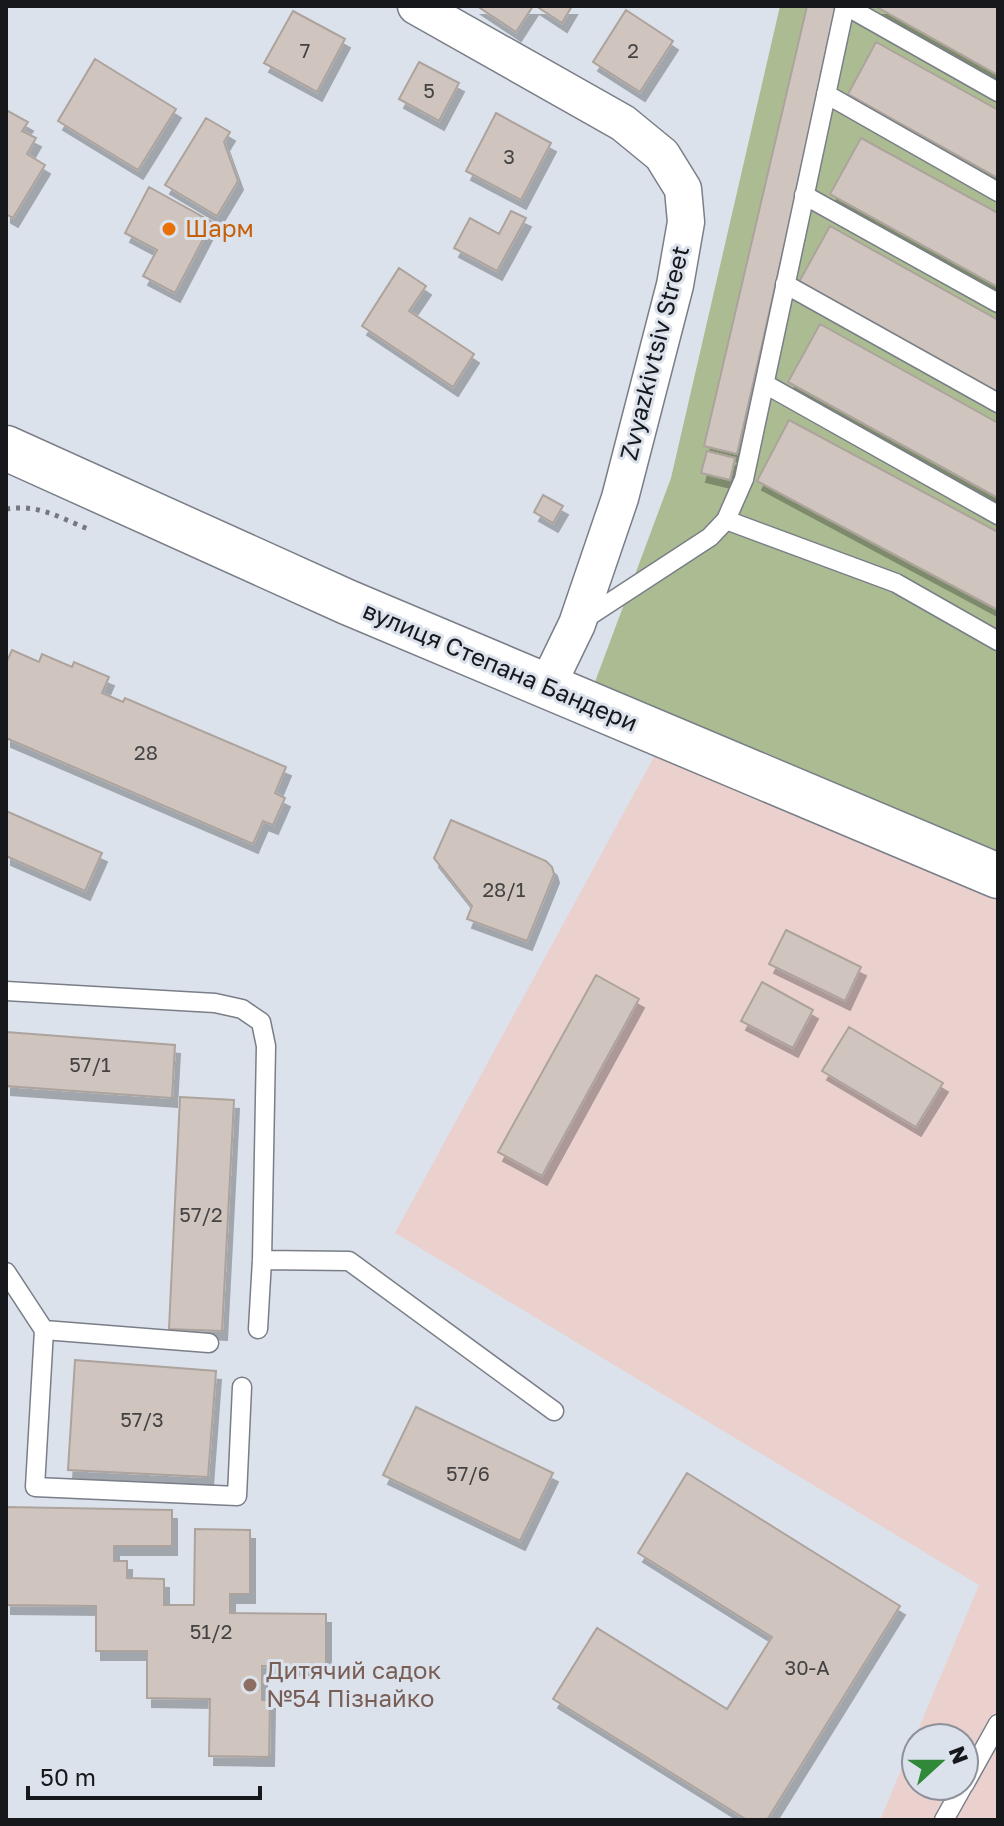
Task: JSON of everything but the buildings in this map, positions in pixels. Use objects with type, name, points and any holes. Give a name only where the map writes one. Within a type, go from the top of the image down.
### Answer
[{"type":"main road","name":"вулиця Степана Бандери","points":[[6,448],[347,602],[998,876]]},
{"type":"street","name":"Zvyazkivtsiv Street","points":[[416,6],[623,123],[662,155],[683,189],[686,222],[675,285],[620,498],[577,624],[547,686]]},
{"type":"lane","points":[[577,624],[710,537],[726,520],[744,479],[846,6],[998,92]]},
{"type":"lane","points":[[826,94],[998,192]]},
{"type":"lane","points":[[804,195],[998,303]]},
{"type":"lane","points":[[785,284],[998,403]]},
{"type":"lane","points":[[765,384],[998,515]]},
{"type":"lane","points":[[726,520],[896,583],[998,641]]},
{"type":"lane","points":[[6,991],[215,1003],[242,1009],[261,1022],[266,1046],[258,1329]]},
{"type":"lane","points":[[262,1260],[349,1261],[554,1411]]},
{"type":"lane","points":[[6,1272],[44,1330],[35,1487],[237,1496],[242,1387]]},
{"type":"lane","points":[[44,1330],[209,1343]]},
{"type":"lane","points":[[980,1756],[998,1724]]},
{"type":"lane","points":[[944,1820],[954,1802]]},
{"type":"shaded area","points":[[661,744],[998,886],[998,1820],[880,1820],[900,1773],[900,1802],[980,1802],[980,1722],[921,1722],[979,1585],[395,1233]]},
{"type":"green space","points":[[780,6],[998,6],[998,860],[592,690],[671,478]]},
{"type":"place","name":"Шарм","points":[[169,229]]},
{"type":"place","name":"Дитячий садок №54 Пізнайко","points":[[250,1685]]}]
